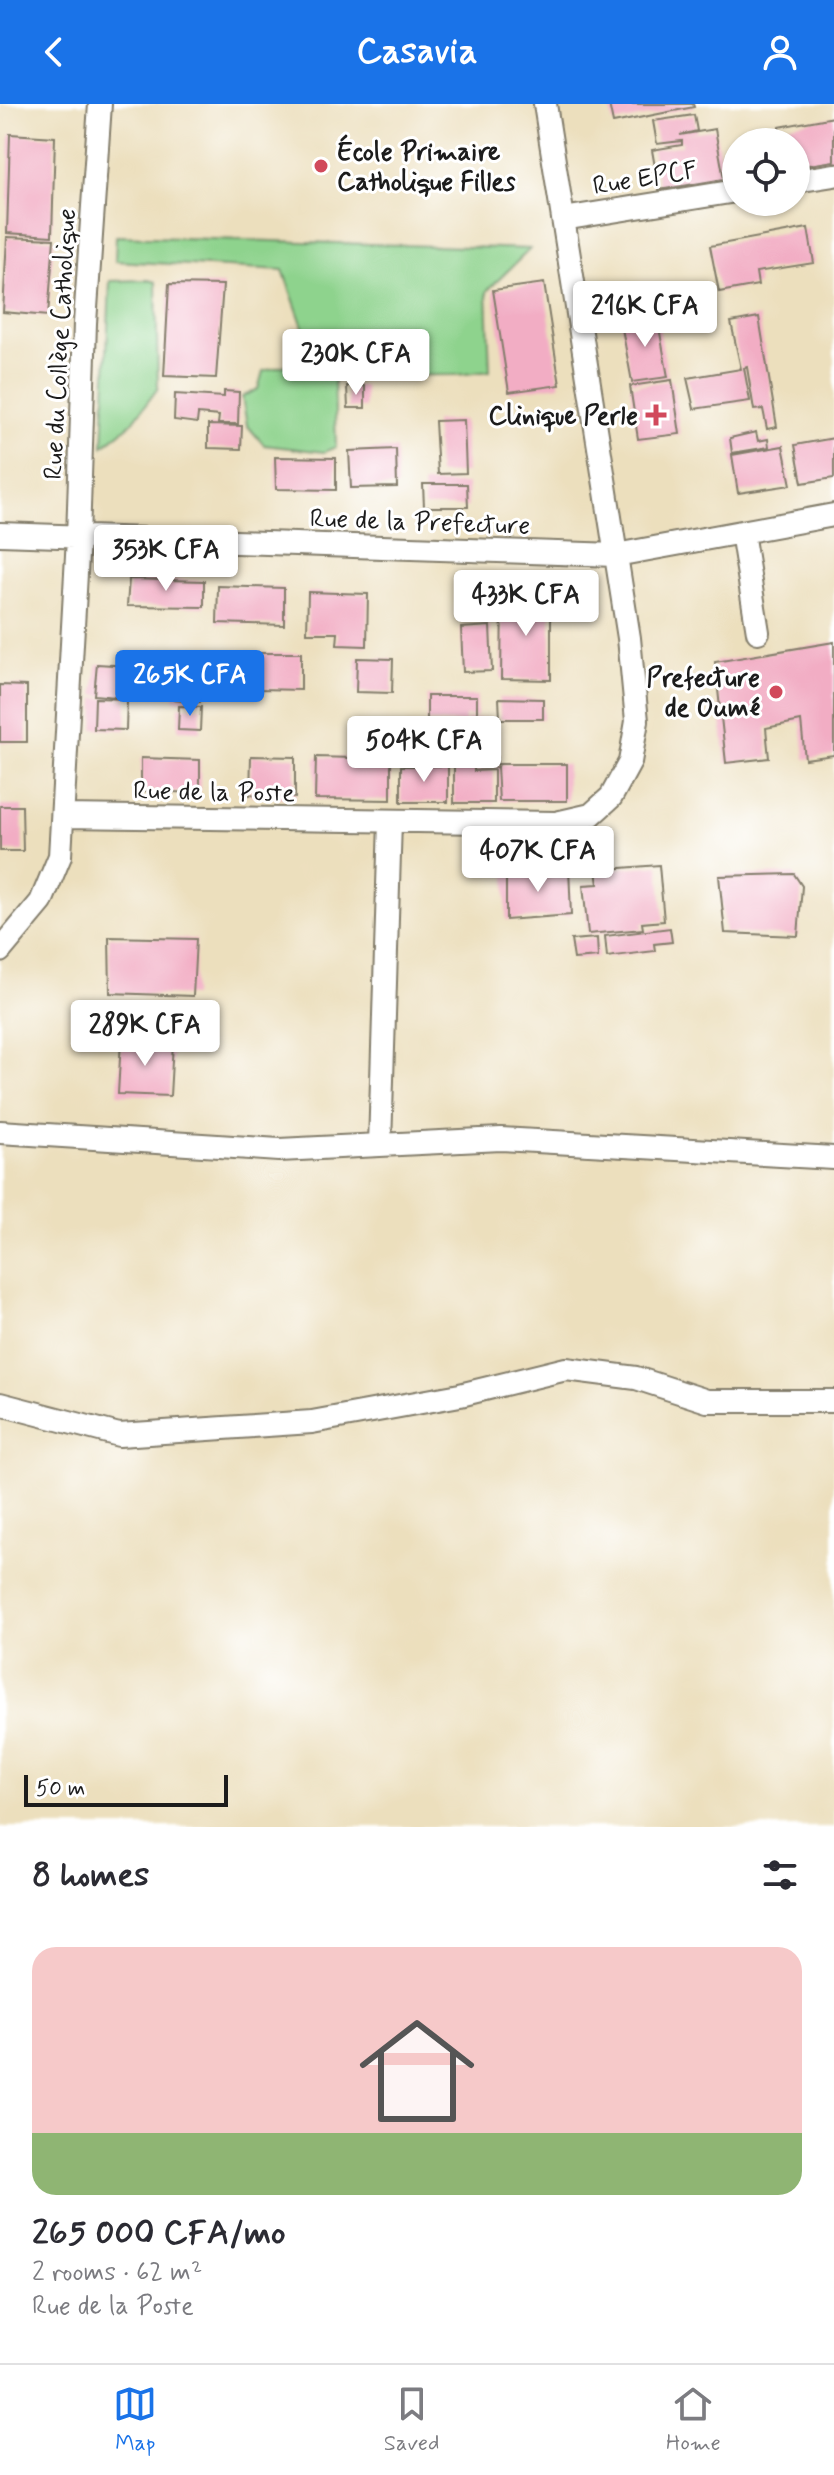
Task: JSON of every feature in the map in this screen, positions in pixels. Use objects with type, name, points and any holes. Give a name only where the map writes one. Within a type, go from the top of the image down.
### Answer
[{"type":"street","name":"Rue du Collège Catholique","points":[[0,951],[41,902],[60,856],[78,538],[85,323],[100,104]]},
{"type":"street","name":"Rue de la Poste","points":[[63,816],[556,823],[591,815],[611,797],[630,762],[637,721],[629,638],[545,104]]},
{"type":"street","points":[[810,179],[834,175]]},
{"type":"street","name":"Rue EPCF","points":[[563,219],[722,193]]},
{"type":"street","name":"Rue de la Prefecture","points":[[0,534],[616,555],[834,515]]},
{"type":"street","points":[[742,532],[758,632]]},
{"type":"street","points":[[380,1145],[390,821]]},
{"type":"street","points":[[0,1132],[279,1150],[501,1139],[834,1158]]},
{"type":"street","points":[[0,1404],[119,1435],[312,1422],[460,1395],[566,1369],[636,1378],[707,1401],[834,1401]]},
{"type":"green space","points":[[116,236],[530,249],[487,291],[490,371],[457,375],[334,376],[336,447],[324,452],[264,445],[247,425],[242,397],[258,389],[263,371],[314,358],[283,270],[115,261]]},
{"type":"green space","points":[[110,281],[156,282],[158,388],[132,423],[103,446]]},
{"type":"building","points":[[609,104],[693,104],[694,107],[613,123]]},
{"type":"building","points":[[694,115],[697,131],[680,135],[715,129],[722,179],[659,190],[652,150],[682,145],[682,141],[657,144],[653,121]]},
{"type":"building","points":[[834,117],[834,161],[810,165],[810,128],[779,127]]},
{"type":"building","points":[[10,134],[55,137],[52,236],[7,233]]},
{"type":"building","points":[[808,228],[814,263],[756,272],[758,285],[719,292],[710,246]]},
{"type":"building","points":[[7,237],[54,239],[48,316],[3,312]]},
{"type":"building","points":[[544,283],[560,385],[509,392],[493,290]]},
{"type":"building","points":[[169,284],[223,285],[216,378],[164,376]]},
{"type":"building","points":[[657,316],[668,377],[632,382],[621,323]]},
{"type":"building","points":[[759,317],[777,427],[767,429],[763,409],[754,410],[747,367],[744,368],[750,401],[694,409],[687,378],[741,369],[731,322]]},
{"type":"building","name":"Clinique Perle","points":[[672,380],[680,434],[638,439],[630,386]]},
{"type":"building","points":[[347,386],[365,386],[365,408],[348,408]]},
{"type":"building","points":[[224,391],[239,392],[238,424],[218,424],[219,416],[198,414],[197,423],[174,420],[175,394],[224,397]]},
{"type":"building","points":[[464,420],[466,473],[438,474],[435,421]]},
{"type":"building","points":[[208,425],[242,426],[241,449],[208,448]]},
{"type":"building","points":[[756,432],[758,441],[768,439],[769,447],[732,453],[730,438]]},
{"type":"building","points":[[834,438],[834,478],[802,483],[795,445]]},
{"type":"building","points":[[783,446],[791,485],[738,493],[732,455]]},
{"type":"building","points":[[396,449],[397,487],[351,488],[349,451]]},
{"type":"building","points":[[275,457],[336,458],[336,490],[276,489]]},
{"type":"building","points":[[423,484],[467,484],[468,507],[424,507]]},
{"type":"building","points":[[129,579],[204,581],[204,607],[127,606]]},
{"type":"building","points":[[218,586],[284,588],[284,625],[217,623]]},
{"type":"building","points":[[308,592],[368,594],[367,646],[337,645],[338,633],[307,633]]},
{"type":"building","points":[[502,595],[551,596],[551,680],[501,679]]},
{"type":"building","points":[[490,626],[492,671],[463,672],[461,628]]},
{"type":"building","name":"Prefecture de Oumé","points":[[834,642],[834,755],[805,759],[801,721],[766,728],[769,758],[726,763],[715,662]]},
{"type":"building","points":[[259,653],[301,653],[301,690],[260,689]]},
{"type":"building","points":[[357,658],[393,659],[392,693],[356,692]]},
{"type":"building","points":[[97,664],[129,666],[127,698],[94,695]]},
{"type":"building","points":[[175,681],[202,683],[200,702],[174,700]]},
{"type":"building","points":[[0,685],[27,686],[27,742],[0,742]]},
{"type":"building","points":[[427,696],[477,696],[477,716],[465,716],[465,723],[427,722]]},
{"type":"building","points":[[95,698],[127,699],[126,730],[94,729]]},
{"type":"building","points":[[499,698],[543,699],[543,719],[500,719]]},
{"type":"building","points":[[179,706],[201,707],[200,731],[178,730]]},
{"type":"building","points":[[496,718],[497,767],[479,768],[479,759],[468,759],[467,719]]},
{"type":"building","points":[[251,756],[295,757],[295,798],[250,795]]},
{"type":"building","points":[[316,757],[391,759],[391,800],[315,799]]},
{"type":"building","points":[[141,758],[200,760],[200,793],[141,791]]},
{"type":"building","points":[[474,763],[474,771],[494,770],[494,803],[454,803],[454,764]]},
{"type":"building","points":[[498,764],[567,764],[567,801],[499,801]]},
{"type":"building","points":[[401,766],[448,766],[448,802],[401,802]]},
{"type":"building","points":[[0,806],[22,806],[23,851],[0,851]]},
{"type":"building","points":[[659,865],[664,921],[642,923],[643,929],[588,934],[583,885],[598,884],[596,870]]},
{"type":"building","points":[[569,868],[571,915],[506,920],[506,872]]},
{"type":"building","points":[[794,874],[802,886],[798,936],[725,933],[719,876]]},
{"type":"building","points":[[670,928],[672,942],[654,944],[655,951],[607,957],[605,936]]},
{"type":"building","points":[[109,937],[196,939],[193,996],[110,993]]},
{"type":"building","points":[[597,938],[598,957],[574,959],[571,940]]},
{"type":"building","points":[[121,1040],[173,1043],[170,1096],[118,1094]]},
{"type":"place","name":"École Primaire Catholique Filles","points":[[321,166]]},
{"type":"place","name":"Clinique Perle","points":[[656,415]]},
{"type":"place","name":"Prefecture de Oumé","points":[[776,692]]}]
